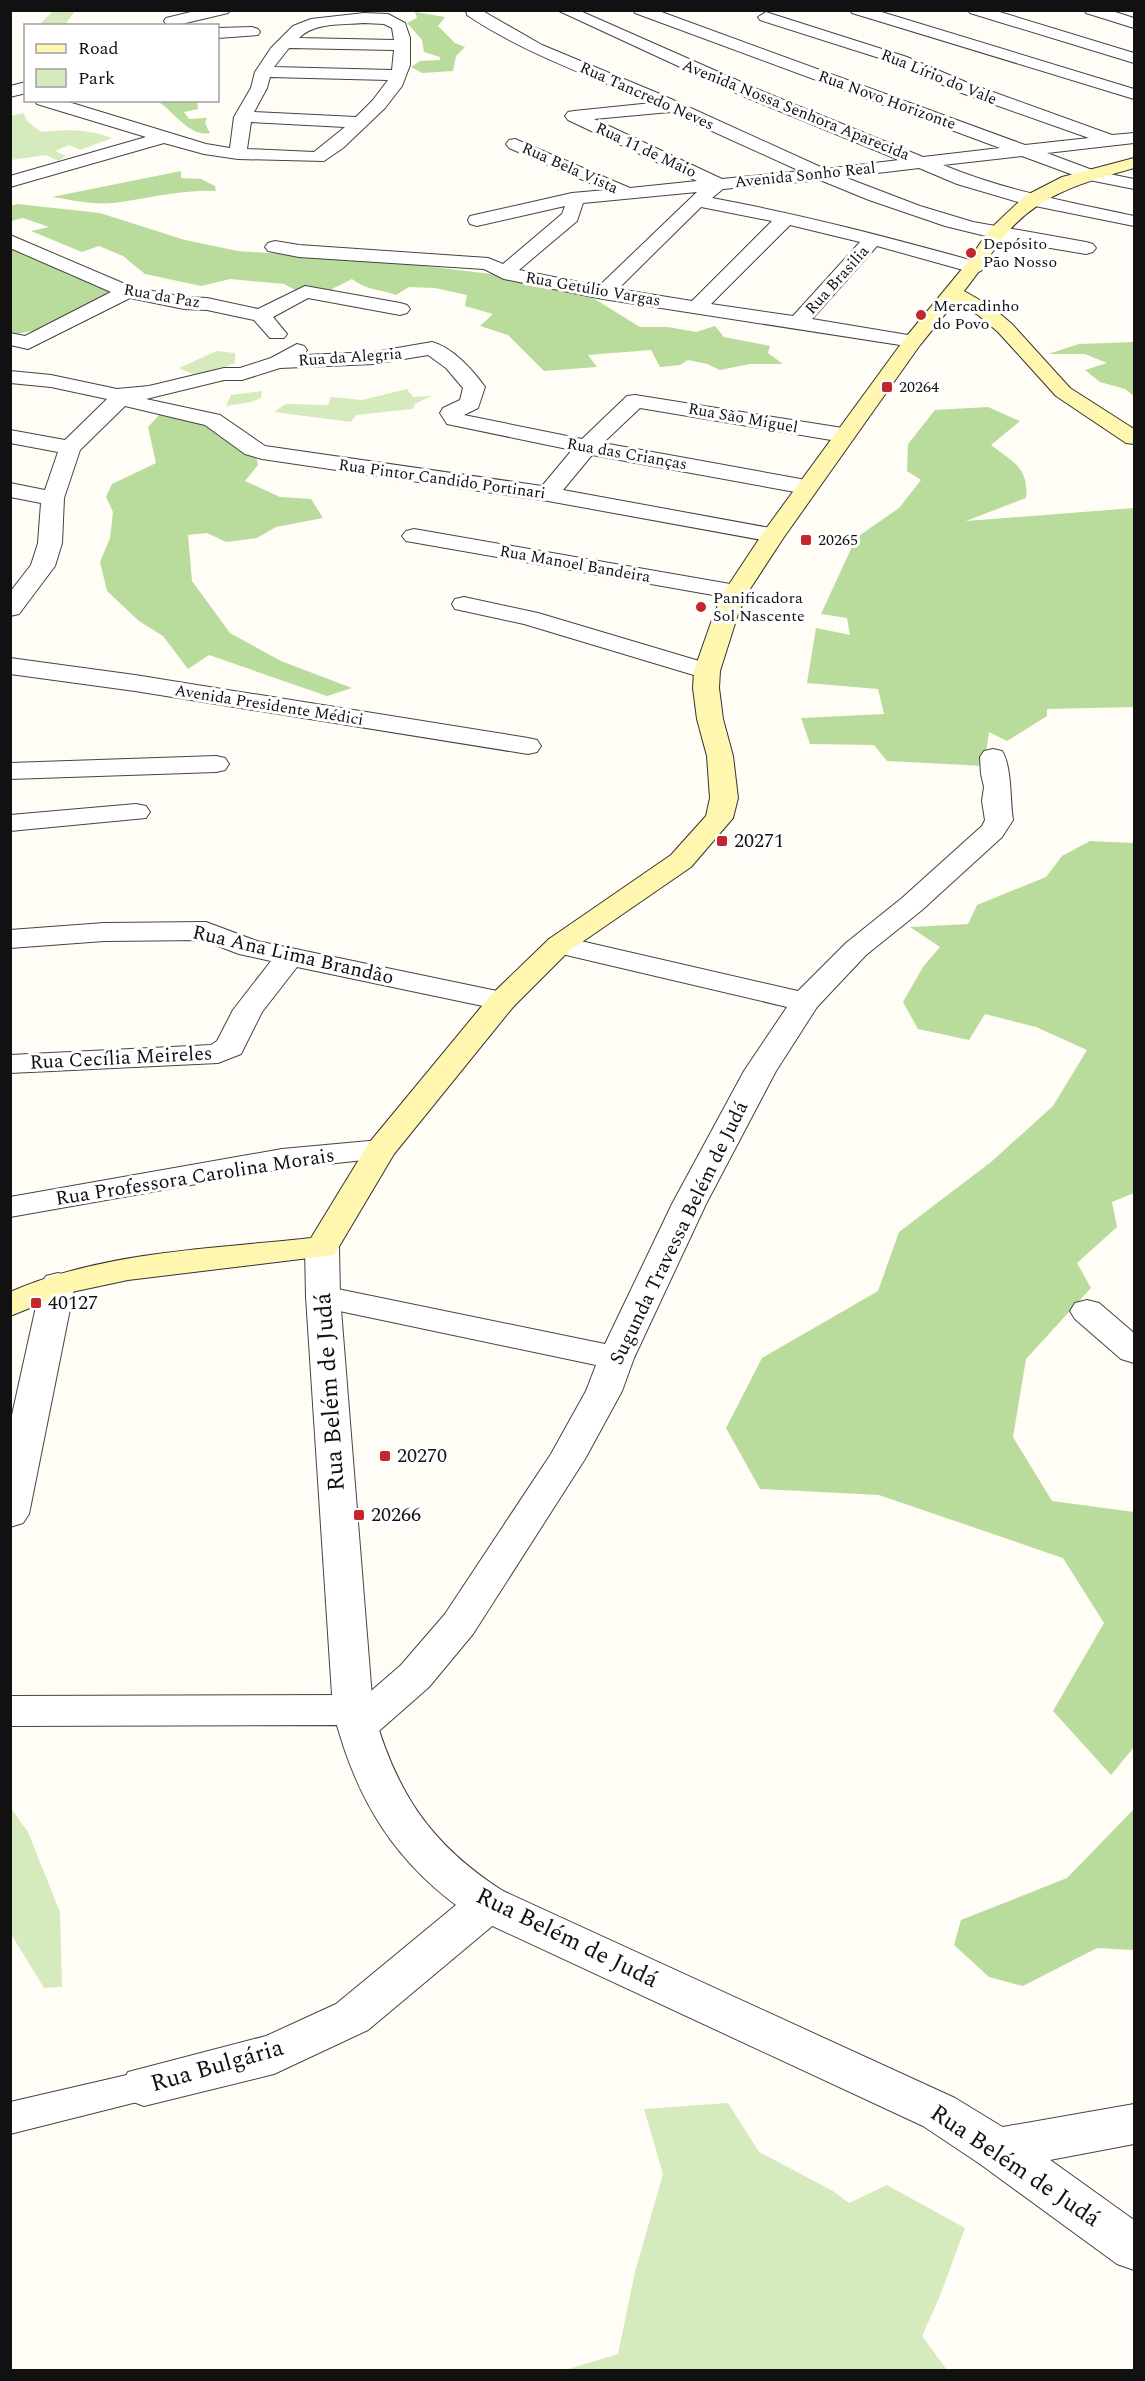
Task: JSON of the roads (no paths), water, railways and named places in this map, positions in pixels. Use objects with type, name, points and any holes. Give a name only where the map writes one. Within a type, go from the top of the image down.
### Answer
[{"type":"main road","points":[[10,1305],[58,1284],[128,1269],[322,1247],[380,1150],[502,1001],[559,945],[681,861],[702,840],[719,818],[724,798],[720,756],[710,719],[706,688],[707,671],[736,592],[806,487],[913,340],[974,267],[996,234],[1031,200],[1068,181],[1134,163]]},
{"type":"main road","points":[[953,293],[985,311],[1005,328],[1063,392],[1134,438]]},
{"type":"street","points":[[167,23],[187,10]]},
{"type":"street","points":[[167,23],[223,10]]},
{"type":"street","name":"Avenida Nossa Senhora Aparecida","points":[[564,10],[751,93],[963,180],[1031,200],[1134,221]]},
{"type":"street","name":"Rua Novo Horizonte","points":[[640,10],[1090,175],[1134,184]]},
{"type":"street","name":"Rua Lírio do Vale","points":[[805,10],[760,18],[901,60],[962,87],[1112,141]]},
{"type":"street","points":[[857,10],[1134,94]]},
{"type":"street","points":[[975,10],[1134,57]]},
{"type":"street","points":[[1091,10],[1134,23]]},
{"type":"street","name":"Rua Tancredo Neves","points":[[473,12],[511,35],[824,174],[910,208],[996,234],[1086,248]]},
{"type":"street","points":[[49,102],[161,138],[204,149],[238,154],[318,157],[337,144],[390,92],[402,65],[399,26],[388,19],[333,20],[306,24],[285,43],[261,80],[243,117],[238,154]]},
{"type":"street","points":[[693,30],[724,24]]},
{"type":"street","points":[[219,33],[252,32]]},
{"type":"street","points":[[285,43],[401,45]]},
{"type":"street","points":[[261,80],[399,75]]},
{"type":"street","points":[[261,80],[330,90]]},
{"type":"street","points":[[366,91],[390,92]]},
{"type":"street","points":[[673,106],[751,93]]},
{"type":"street","name":"Rua 11 de Maio","points":[[673,106],[574,116],[644,151],[719,184]]},
{"type":"street","points":[[243,117],[359,122]]},
{"type":"street","points":[[10,182],[161,138]]},
{"type":"street","name":"Avenida Sonho Real","points":[[477,220],[572,198],[824,174],[1134,138]]},
{"type":"street","name":"Rua Bela Vista","points":[[515,144],[625,192]]},
{"type":"street","points":[[603,293],[697,201],[719,184]]},
{"type":"street","points":[[504,273],[570,217],[575,205],[572,198]]},
{"type":"street","points":[[697,201],[787,217],[874,238],[974,267]]},
{"type":"street","points":[[697,307],[787,217]]},
{"type":"street","name":"Rua Brasilia","points":[[799,322],[874,238]]},
{"type":"street","name":"Rua da Paz","points":[[10,241],[127,292],[184,303],[207,304],[261,316]]},
{"type":"street","name":"Rua Getúlio Vargas","points":[[275,247],[318,253],[488,264],[504,273],[603,293],[913,340]]},
{"type":"street","points":[[19,341],[127,292]]},
{"type":"street","points":[[277,334],[261,316],[287,300],[308,292],[400,309]]},
{"type":"street","points":[[10,377],[51,381],[119,397],[224,374],[242,374],[278,362],[312,342]]},
{"type":"street","name":"Rua da Alegria","points":[[278,362],[374,358],[432,348],[453,364],[474,387],[470,403],[451,413]]},
{"type":"street","points":[[10,609],[43,566],[50,543],[53,498],[70,448],[119,397]]},
{"type":"street","name":"Rua Pintor Candido Portinari","points":[[119,397],[212,420],[253,449],[262,452],[548,494],[773,535]]},
{"type":"street","name":"Rua São Miguel","points":[[587,447],[635,401],[843,435]]},
{"type":"street","name":"Rua das Crianças","points":[[451,413],[455,419],[468,423],[806,487]]},
{"type":"street","points":[[10,436],[70,448]]},
{"type":"street","points":[[548,494],[587,447]]},
{"type":"street","points":[[10,490],[53,498]]},
{"type":"street","name":"Rua Manoel Bandeira","points":[[414,536],[736,592]]},
{"type":"street","points":[[464,604],[530,618],[707,671]]},
{"type":"street","name":"Avenida Presidente Médici","points":[[10,666],[135,683],[528,746]]},
{"type":"street","name":"Sugunda Travessa Belém de Judá","points":[[355,1718],[415,1676],[459,1624],[567,1459],[604,1391],[616,1358],[700,1183],[760,1071],[805,1002],[856,949],[912,904],[992,831],[999,820],[996,801],[998,787],[993,757]]},
{"type":"street","points":[[10,771],[216,764]]},
{"type":"street","points":[[10,823],[136,812]]},
{"type":"street","name":"Rua Ana Lima Brandão","points":[[10,939],[114,932],[206,931],[249,948],[289,958],[502,1001]]},
{"type":"street","points":[[559,945],[805,1002]]},
{"type":"street","name":"Rua Cecília Meireles","points":[[10,1064],[218,1054],[230,1047],[248,1010],[289,958]]},
{"type":"street","name":"Rua Professora Carolina Morais","points":[[10,1207],[282,1159],[380,1150]]},
{"type":"street","name":"Rua Belém de Judá","points":[[322,1247],[323,1297],[355,1718],[384,1792],[410,1836],[431,1860],[455,1881],[488,1904],[939,2112],[997,2149],[1134,2248]]},
{"type":"street","points":[[10,1514],[58,1284]]},
{"type":"street","points":[[323,1297],[616,1358]]},
{"type":"street","points":[[1087,1311],[1134,1351]]},
{"type":"street","points":[[10,1711],[355,1718]]},
{"type":"street","name":"Rua Bulgária","points":[[10,2118],[274,2054],[352,2017],[488,1904]]},
{"type":"street","points":[[997,2149],[1134,2124]]},
{"type":"place","name":"Depósito Pão Nosso","points":[[971,253]]},
{"type":"place","name":"Mercadinho do Povo","points":[[921,315]]},
{"type":"place","name":"20264","points":[[887,387]]},
{"type":"place","name":"20265","points":[[806,540]]},
{"type":"place","name":"Panificadora Sol Nascente","points":[[701,607]]},
{"type":"place","name":"20271","points":[[722,841]]},
{"type":"place","name":"40127","points":[[36,1303]]},
{"type":"place","name":"20270","points":[[385,1456]]},
{"type":"place","name":"20266","points":[[359,1515]]}]
